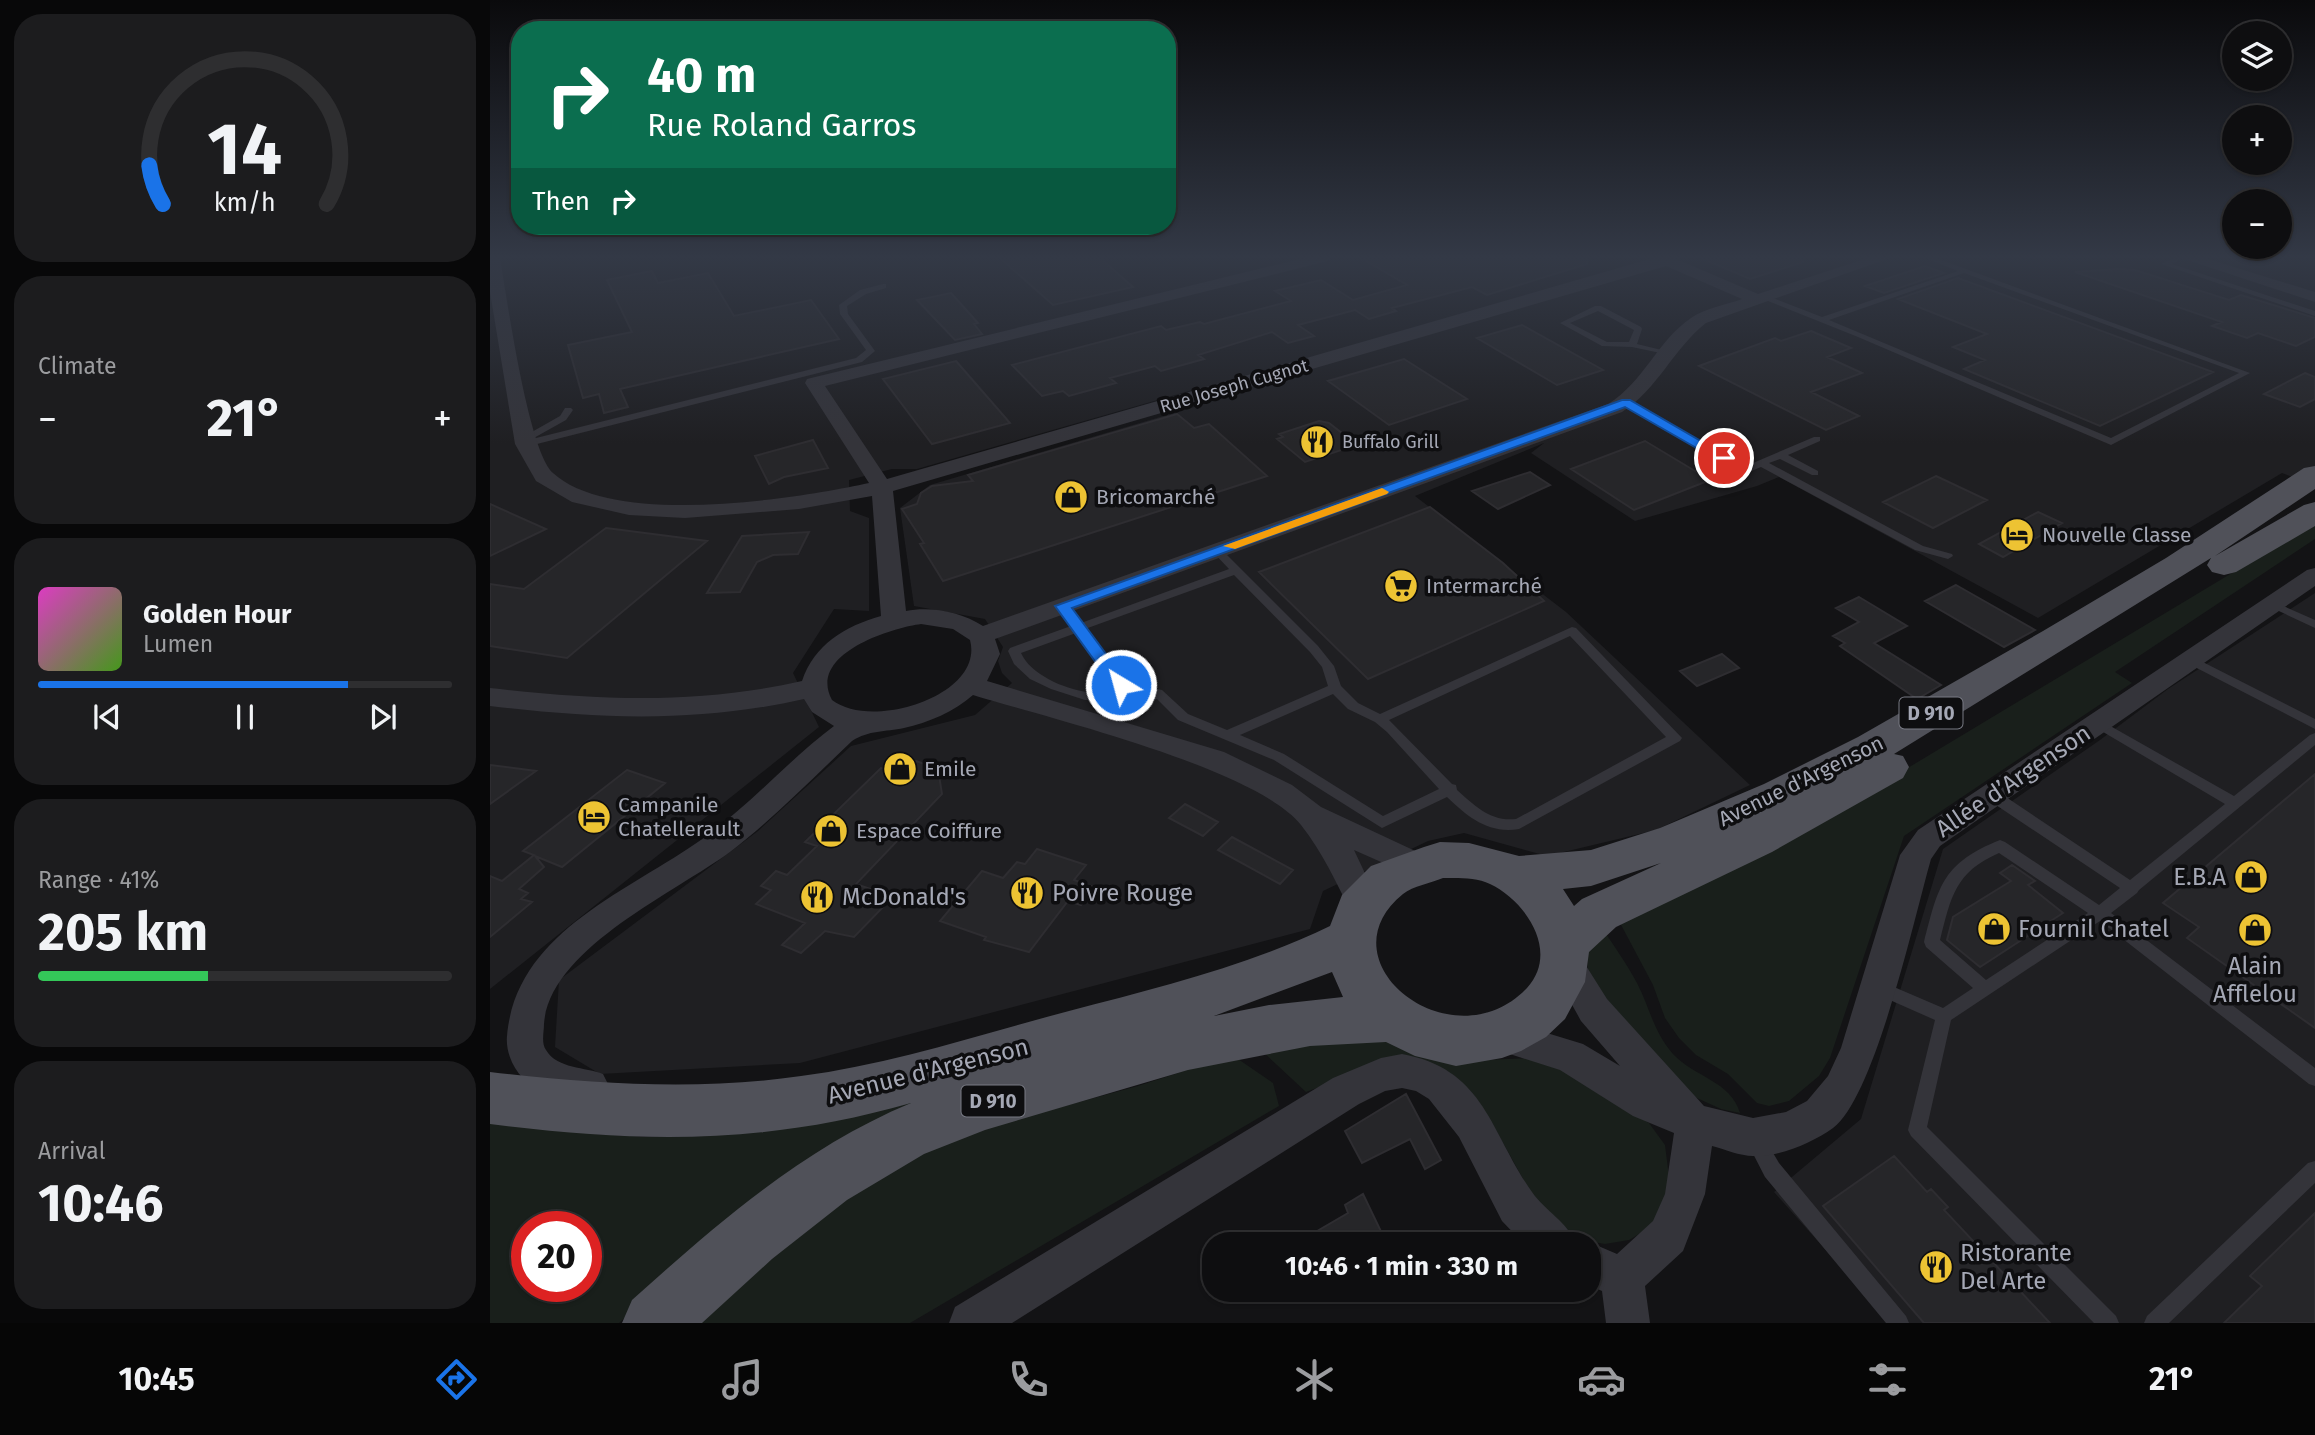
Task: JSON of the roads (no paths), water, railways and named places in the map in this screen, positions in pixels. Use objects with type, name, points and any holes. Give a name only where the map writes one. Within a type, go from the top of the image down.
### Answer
[{"type":"main road","name":"Avenue d'Argenson","points":[[1515,875],[1591,868],[1675,841],[1780,795],[1873,747],[2067,633],[2178,565],[2315,475]]},
{"type":"main road","name":"Avenue d'Argenson","points":[[1566,953],[1599,913],[1756,840],[1865,781],[2315,512]]},
{"type":"main road","points":[[1440,860],[1465,860],[1491,865],[1515,875],[1545,901],[1557,916],[1566,953],[1556,992],[1533,1018],[1501,1035],[1473,1040],[1444,1040],[1416,1032],[1392,1019],[1367,996],[1353,969],[1356,921],[1385,880],[1415,865],[1440,860]]},
{"type":"main road","name":"Avenue d'Argenson","points":[[502,1098],[631,1113],[709,1112],[787,1105],[906,1079],[1273,976],[1309,962],[1356,921]]},
{"type":"main road","name":"Avenue d'Argenson","points":[[655,1323],[722,1262],[807,1194],[852,1162],[922,1125],[961,1110],[1116,1065],[1238,1035],[1359,1018],[1392,1019]]},
{"type":"street","name":"Rue Joseph Cugnot","points":[[503,320],[524,442],[536,470],[556,486],[586,499],[633,509],[687,513],[740,512],[796,505],[882,487],[1456,320]]},
{"type":"street","points":[[894,620],[882,487],[814,383],[1072,320]]},
{"type":"street","points":[[981,635],[1626,403],[1645,385],[1699,320]]},
{"type":"street","name":"Allée d’Argenson","points":[[1501,1035],[1570,1056],[1647,1103],[1695,1123],[1753,1137],[1791,1130],[1821,1114],[1847,1077],[1859,1048],[1916,855],[1929,838],[2315,575]]},
{"type":"street","points":[[946,618],[967,624],[981,635],[987,650],[984,667],[971,685],[933,710],[909,719],[859,723],[834,716],[818,704],[812,688],[816,671],[828,655],[846,640],[894,620],[946,618]]},
{"type":"street","points":[[971,685],[1110,725],[1214,759],[1281,793],[1310,815],[1415,865]]},
{"type":"street","points":[[490,697],[570,708],[676,710],[738,704],[812,688]]},
{"type":"street","points":[[859,723],[842,734],[719,843],[570,946],[537,984],[524,1020],[524,1041],[526,1052],[539,1070],[564,1082],[582,1085],[703,1091],[906,1079]]},
{"type":"street","points":[[1310,815],[1341,855],[1356,921]]},
{"type":"street","points":[[1566,953],[1594,1010],[1695,1123],[1685,1194],[1668,1236],[1605,1271],[1628,1323]]},
{"type":"street","points":[[971,1323],[1346,1091],[1402,1071],[1424,1077],[1461,1107],[1477,1126],[1517,1207],[1543,1232]]},
{"type":"lane","points":[[524,442],[859,360],[870,351],[848,320]]},
{"type":"lane","points":[[1571,320],[1564,323],[1605,344],[1632,345],[1670,353]]},
{"type":"lane","points":[[1620,320],[1638,329],[1632,345]]},
{"type":"lane","points":[[1822,320],[2111,442],[2246,373],[2099,320]]},
{"type":"lane","points":[[1626,403],[1746,470],[1817,439]]},
{"type":"lane","points":[[524,442],[563,418],[568,410]]},
{"type":"lane","points":[[1780,455],[1815,473]]},
{"type":"lane","points":[[1761,463],[1919,548],[1948,556]]},
{"type":"lane","points":[[1217,551],[1328,666],[1335,688],[1353,706],[1380,719],[1488,822],[1504,826],[1519,824],[1675,738],[1572,631],[1380,719]]},
{"type":"lane","points":[[1237,570],[1014,652],[1018,664],[1027,674],[1089,697],[1121,685],[1158,693],[1183,716],[1279,757],[1382,823],[1451,789]]},
{"type":"lane","points":[[2272,604],[2315,624]]},
{"type":"lane","points":[[1062,606],[1121,685]]},
{"type":"lane","points":[[2191,660],[2315,725]]},
{"type":"lane","points":[[1229,735],[1335,688]]},
{"type":"lane","points":[[1110,725],[1129,706],[1158,693]]},
{"type":"lane","points":[[2098,723],[2236,804]]},
{"type":"lane","points":[[2109,1323],[1917,1130],[1944,1016],[2100,913],[2315,738]]},
{"type":"lane","points":[[1992,795],[2132,889]]},
{"type":"lane","points":[[1985,989],[1932,942],[1946,890],[1957,870],[1976,855],[2000,846],[2100,913],[2315,1078]]},
{"type":"lane","points":[[1877,986],[1944,1016]]},
{"type":"lane","points":[[1753,1137],[1772,1170],[1899,1323]]},
{"type":"lane","points":[[2154,1323],[2315,1170]]},
{"type":"place","name":"Buffalo Grill","points":[[1317,442]]},
{"type":"place","name":"Bricomarché","points":[[1071,497]]},
{"type":"place","name":"Nouvelle Classe","points":[[2017,535]]},
{"type":"place","name":"Intermarché","points":[[1401,586]]},
{"type":"place","name":"Emile","points":[[900,769]]},
{"type":"place","name":"Campanile Chatellerault","points":[[594,817]]},
{"type":"place","name":"Espace Coiffure","points":[[831,831]]},
{"type":"place","name":"E.B.A","points":[[2251,877]]},
{"type":"place","name":"Poivre Rouge","points":[[1027,893]]},
{"type":"place","name":"McDonald's","points":[[817,897]]},
{"type":"place","name":"Fournil Chatel","points":[[1994,929]]},
{"type":"place","name":"Alain Afflelou","points":[[2255,930]]},
{"type":"place","name":"Ristorante Del Arte","points":[[1936,1267]]}]
